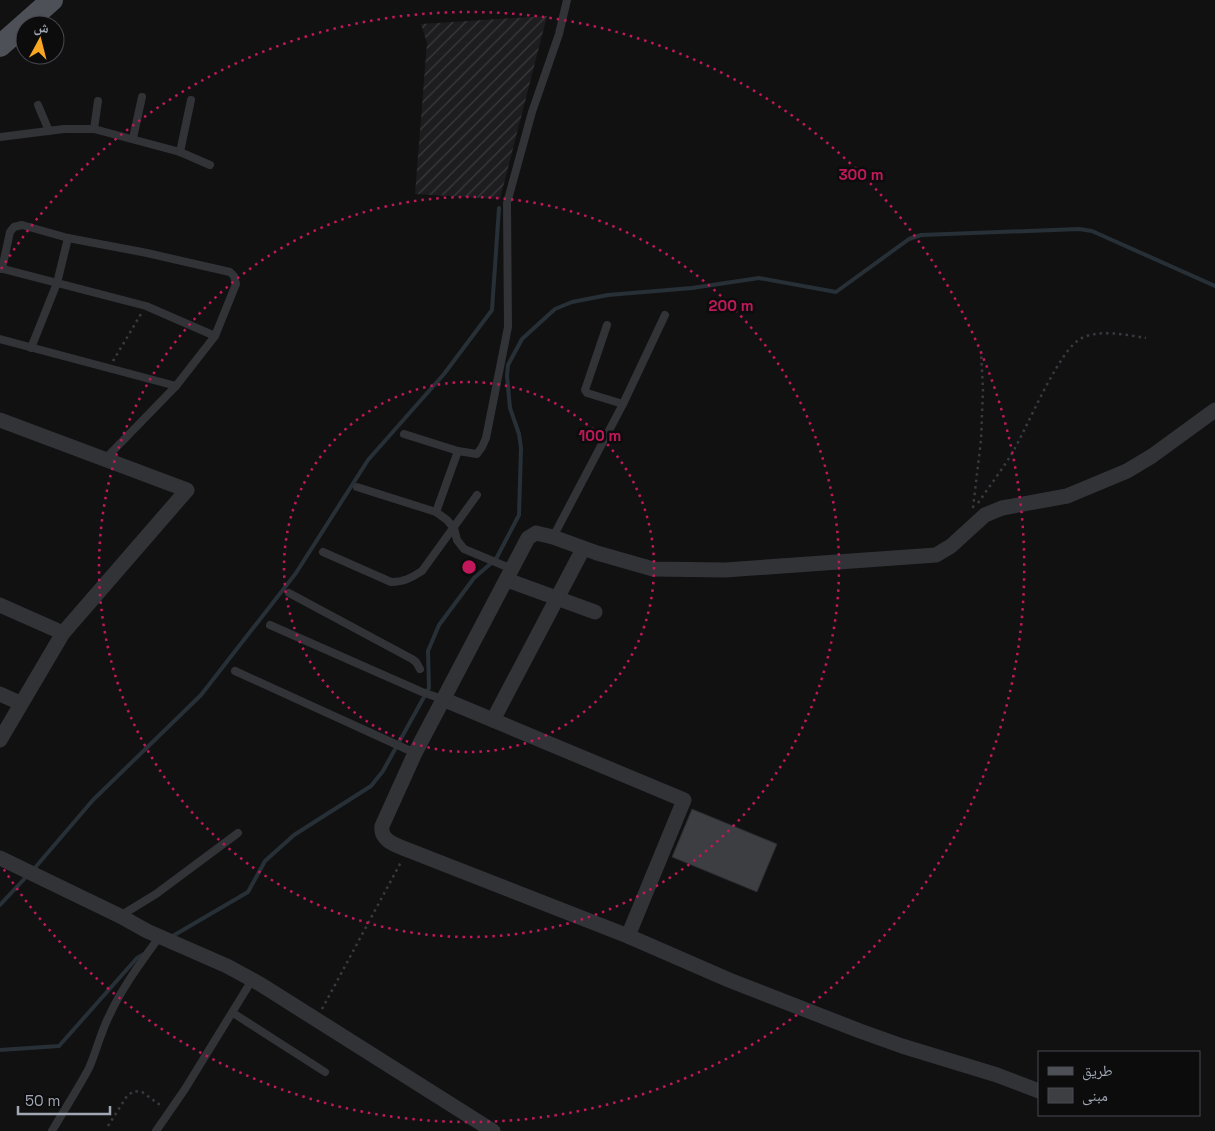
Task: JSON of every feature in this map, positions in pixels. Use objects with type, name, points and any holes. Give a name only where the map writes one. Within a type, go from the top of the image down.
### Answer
[{"type":"main road","points":[[0,46],[52,0]]},
{"type":"street","points":[[1038,1091],[976,1068],[860,1032],[730,980],[628,936],[408,850],[386,840],[381,831],[382,826],[416,753],[528,538],[536,533],[653,569],[725,570],[936,555],[951,546],[985,515],[1002,508],[1067,496],[1127,471],[1152,456],[1215,410]]},
{"type":"street","points":[[0,420],[187,490],[63,633],[20,703],[0,740]]},
{"type":"street","points":[[493,720],[583,548]]},
{"type":"street","points":[[510,574],[557,598],[595,612]]},
{"type":"street","points":[[0,605],[63,633]]},
{"type":"street","points":[[0,694],[20,703]]},
{"type":"street","points":[[445,700],[684,800],[628,936]]},
{"type":"street","points":[[0,858],[147,931],[227,966],[280,995],[493,1131]]},
{"type":"lane","points":[[404,434],[458,451],[477,454],[486,438],[508,327],[507,202],[532,112],[559,34],[567,0]]},
{"type":"lane","points":[[133,138],[142,98]]},
{"type":"lane","points":[[180,152],[191,100]]},
{"type":"lane","points":[[94,129],[98,101]]},
{"type":"lane","points":[[38,105],[49,132]]},
{"type":"lane","points":[[0,137],[64,129],[94,129],[180,152],[210,165]]},
{"type":"lane","points":[[105,459],[176,386],[214,336],[236,284],[234,276],[230,272],[147,253],[68,238],[22,225],[17,226],[10,232],[1,268],[146,306],[214,336]]},
{"type":"lane","points":[[31,348],[56,283],[68,238]]},
{"type":"lane","points":[[553,537],[623,404],[665,315]]},
{"type":"lane","points":[[607,325],[585,390],[587,393],[623,404]]},
{"type":"lane","points":[[0,339],[176,386]]},
{"type":"lane","points":[[436,512],[458,451]]},
{"type":"lane","points":[[358,487],[436,512],[454,528],[457,540],[464,549],[510,574]]},
{"type":"lane","points":[[323,552],[391,582],[409,580],[422,571],[477,495]]},
{"type":"lane","points":[[289,593],[412,659],[420,669]]},
{"type":"lane","points":[[270,625],[422,692],[445,700]]},
{"type":"lane","points":[[235,671],[416,753]]},
{"type":"lane","points":[[120,916],[156,894],[238,834]]},
{"type":"lane","points":[[52,1131],[96,1052],[103,1030],[118,998],[160,936]]},
{"type":"lane","points":[[156,1131],[233,1013],[252,980]]},
{"type":"lane","points":[[233,1013],[324,1072]]},
{"type":"path","points":[[108,368],[146,306]]},
{"type":"path","points":[[981,351],[983,390],[982,440],[973,510],[1012,455],[1048,384],[1073,344],[1081,338],[1092,334],[1146,338]]},
{"type":"path","points":[[316,1019],[408,850]]},
{"type":"path","points":[[108,1126],[123,1102],[134,1091],[142,1092],[170,1112]]},
{"type":"shaded area","points":[[547,16],[500,199],[415,194],[427,43],[421,24]]},
{"type":"building","points":[[692,809],[777,844],[757,892],[672,857]]},
{"type":"waterway","points":[[33,870],[93,800],[201,695],[296,573],[368,460],[444,374],[492,310],[499,208]]},
{"type":"waterway","points":[[171,937],[248,892],[265,861],[294,835],[371,786],[383,771],[429,688],[428,651],[439,625],[474,578],[496,559],[519,515],[521,448],[519,434],[510,408],[507,376],[508,365],[522,339],[555,309],[572,302],[608,295],[692,288],[759,278],[836,292],[909,239],[921,235],[1079,229],[1092,231],[1215,286]]},
{"type":"waterway","points":[[0,905],[27,876]]},
{"type":"waterway","points":[[0,1050],[59,1046],[137,958],[144,954]]}]
